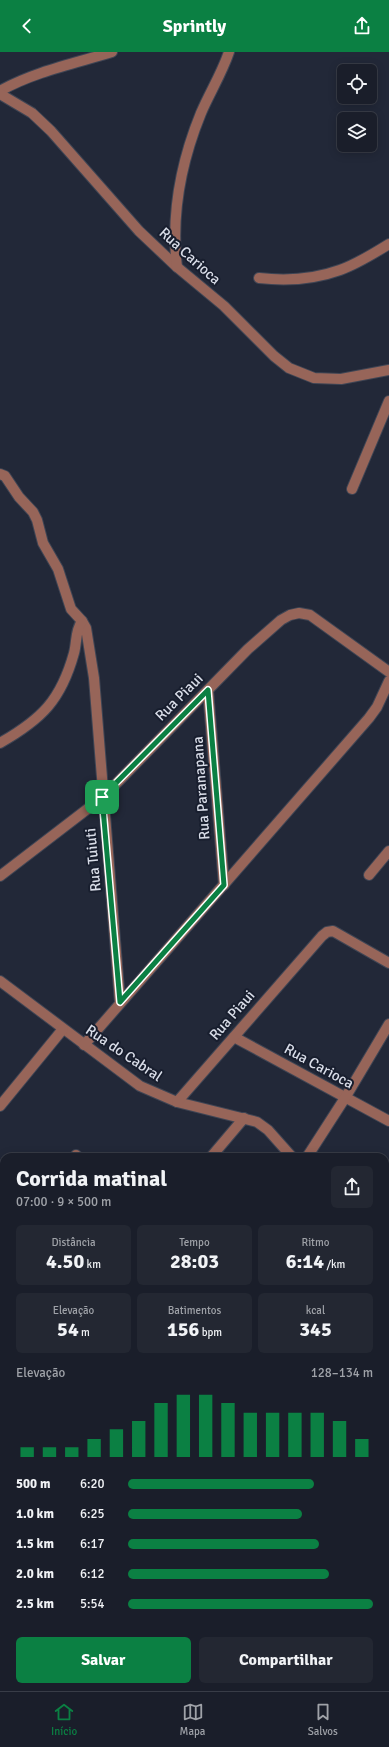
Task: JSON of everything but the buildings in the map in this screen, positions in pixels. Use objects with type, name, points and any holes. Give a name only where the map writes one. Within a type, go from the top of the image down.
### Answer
[{"type":"street","points":[[0,93],[10,85],[112,52]]},
{"type":"street","points":[[177,267],[174,237],[177,202],[184,165],[201,113],[229,52]]},
{"type":"street","name":"Rua Carioca","points":[[0,93],[32,113],[51,131],[139,231],[177,267],[224,306],[274,356],[290,368],[314,378],[341,380],[389,370]]},
{"type":"street","points":[[259,278],[291,279],[318,276],[340,270],[389,244]]},
{"type":"street","points":[[352,489],[389,401]]},
{"type":"street","points":[[0,743],[34,721],[47,709],[56,697],[70,665],[74,652],[77,631],[82,621],[71,610],[58,569],[43,543],[35,516],[18,497],[2,475]]},
{"type":"street","name":"Rua Piaui","points":[[0,876],[102,797],[248,649],[281,620],[290,615],[299,613],[310,615],[389,672]]},
{"type":"street","name":"Rua Tuiuti","points":[[82,621],[88,640],[94,678],[102,797],[120,1002]]},
{"type":"street","points":[[84,1045],[369,718],[377,707],[389,681]]},
{"type":"street","name":"Rua Paranapana","points":[[208,690],[224,885]]},
{"type":"street","points":[[369,875],[389,851]]},
{"type":"street","name":"Rua Piaui","points":[[177,1102],[316,940],[327,932],[333,931],[389,963]]},
{"type":"street","name":"Rua do Cabral","points":[[0,981],[140,1086],[177,1102],[256,1122],[268,1130],[288,1153]]},
{"type":"street","points":[[310,1153],[345,1098],[389,1024]]},
{"type":"street","points":[[0,1106],[63,1029]]},
{"type":"street","name":"Rua Carioca","points":[[234,1037],[389,1121]]},
{"type":"street","points":[[214,1153],[244,1118]]},
{"type":"route","points":[[208,690],[224,885],[120,1002],[116,951],[102,797],[208,690]]}]
